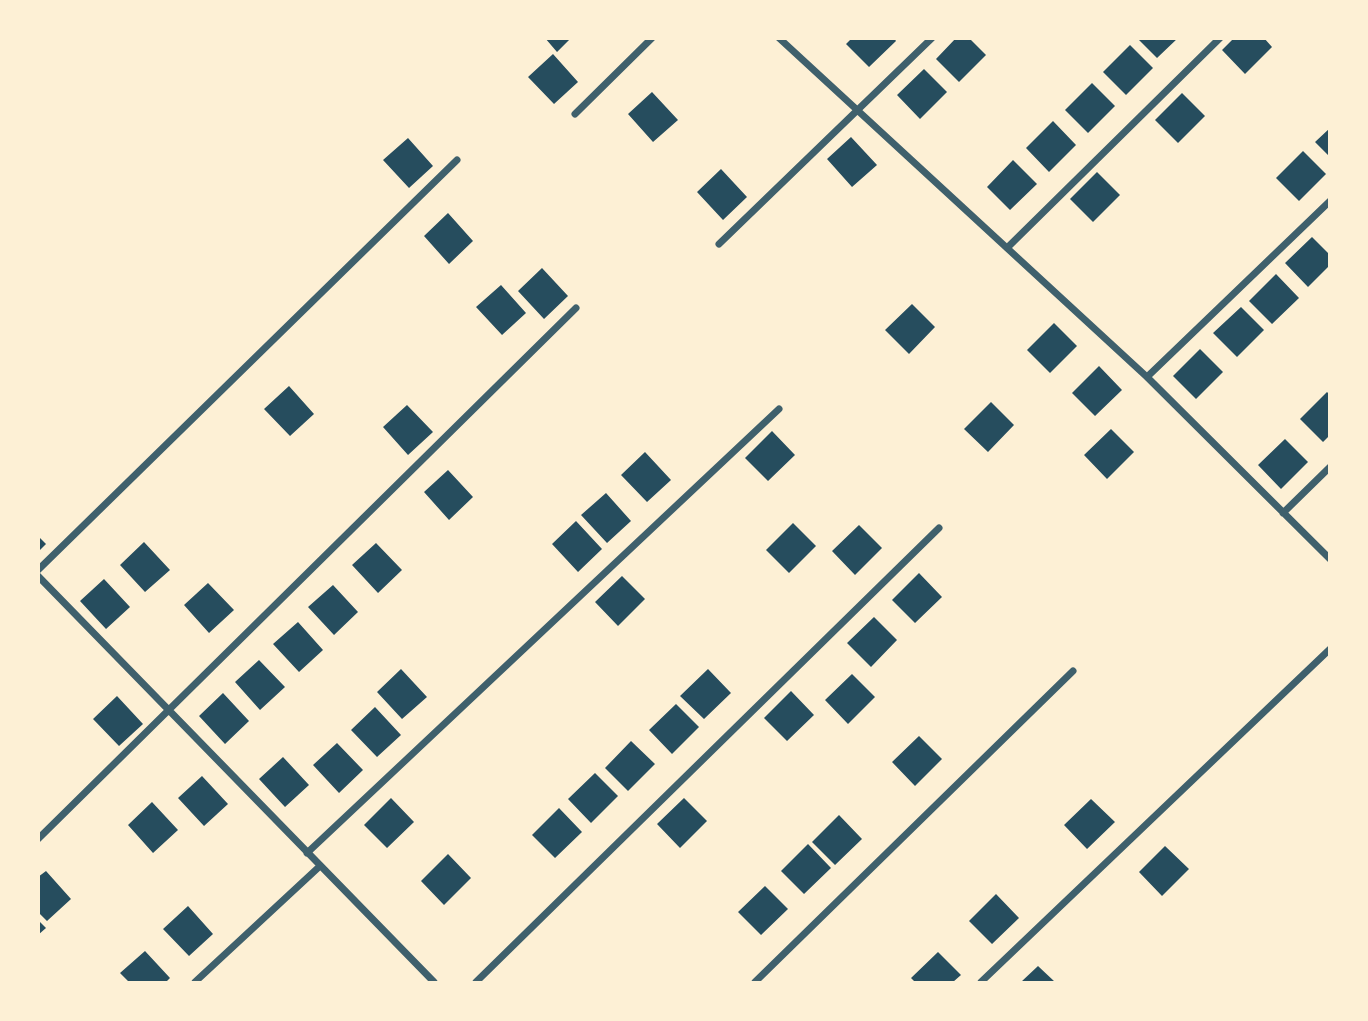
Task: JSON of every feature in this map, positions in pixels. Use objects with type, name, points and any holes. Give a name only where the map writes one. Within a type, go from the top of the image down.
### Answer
[{"type":"street","points":[[575,114],[652,38]]},
{"type":"street","points":[[779,38],[1147,377],[1329,559]]},
{"type":"street","points":[[719,244],[932,38]]},
{"type":"street","points":[[1007,248],[1220,38]]},
{"type":"street","points":[[38,570],[457,160]]},
{"type":"street","points":[[1147,377],[1329,201]]},
{"type":"street","points":[[38,839],[576,309]]},
{"type":"street","points":[[307,853],[779,409]]},
{"type":"street","points":[[1283,513],[1329,467]]},
{"type":"street","points":[[476,982],[939,528]]},
{"type":"street","points":[[38,576],[434,982]]},
{"type":"street","points":[[981,982],[1329,649]]},
{"type":"street","points":[[755,982],[1073,671]]},
{"type":"street","points":[[195,982],[320,866]]},
{"type":"building","points":[[545,38],[571,38],[557,52]]},
{"type":"building","points":[[852,38],[894,38],[896,41],[869,67],[846,44]]},
{"type":"building","points":[[956,38],[969,38],[986,55],[959,82],[936,59]]},
{"type":"building","points":[[1137,38],[1178,38],[1157,58]]},
{"type":"building","points":[[1234,38],[1264,38],[1272,47],[1245,74],[1222,50]]},
{"type":"building","points":[[1130,45],[1153,68],[1126,95],[1103,72]]},
{"type":"building","points":[[553,54],[578,82],[554,104],[528,77]]},
{"type":"building","points":[[924,69],[947,92],[920,119],[897,95]]},
{"type":"building","points":[[1092,83],[1115,106],[1088,133],[1065,110]]},
{"type":"building","points":[[652,92],[678,120],[653,142],[628,114]]},
{"type":"building","points":[[1182,93],[1205,116],[1178,143],[1155,120]]},
{"type":"building","points":[[1053,121],[1076,145],[1049,172],[1026,148]]},
{"type":"building","points":[[1330,128],[1330,157],[1315,142]]},
{"type":"building","points":[[851,137],[877,165],[852,187],[827,159]]},
{"type":"building","points":[[408,138],[433,166],[409,188],[383,160]]},
{"type":"building","points":[[1303,151],[1326,174],[1299,201],[1276,178]]},
{"type":"building","points":[[1013,160],[1037,184],[1010,210],[987,187]]},
{"type":"building","points":[[721,169],[747,197],[723,220],[697,192]]},
{"type":"building","points":[[1097,172],[1120,195],[1093,222],[1070,199]]},
{"type":"building","points":[[448,213],[473,241],[449,264],[424,236]]},
{"type":"building","points":[[1312,237],[1330,255],[1330,265],[1308,287],[1285,263]]},
{"type":"building","points":[[542,268],[568,296],[544,319],[518,291]]},
{"type":"building","points":[[1276,274],[1299,298],[1272,324],[1249,301]]},
{"type":"building","points":[[501,285],[526,313],[502,335],[476,307]]},
{"type":"building","points":[[912,304],[935,327],[909,354],[885,330]]},
{"type":"building","points":[[1241,307],[1264,330],[1237,357],[1213,333]]},
{"type":"building","points":[[1054,323],[1077,346],[1050,373],[1027,350]]},
{"type":"building","points":[[1200,349],[1223,372],[1196,399],[1173,376]]},
{"type":"building","points":[[1099,366],[1122,390],[1095,416],[1072,393]]},
{"type":"building","points":[[289,386],[314,414],[290,436],[264,409]]},
{"type":"building","points":[[1327,392],[1330,395],[1330,435],[1323,442],[1300,419]]},
{"type":"building","points":[[991,402],[1014,425],[988,452],[964,429]]},
{"type":"building","points":[[407,405],[433,432],[408,455],[383,427]]},
{"type":"building","points":[[1111,429],[1134,452],[1107,479],[1084,455]]},
{"type":"building","points":[[772,431],[795,455],[768,481],[745,458]]},
{"type":"building","points":[[1285,439],[1308,462],[1281,489],[1258,465]]},
{"type":"building","points":[[645,452],[671,480],[647,502],[621,475]]},
{"type":"building","points":[[448,470],[473,497],[449,520],[424,492]]},
{"type":"building","points":[[606,493],[631,521],[607,543],[581,515]]},
{"type":"building","points":[[576,521],[602,549],[578,572],[552,544]]},
{"type":"building","points":[[793,523],[816,546],[789,573],[766,550]]},
{"type":"building","points":[[859,525],[882,548],[855,575],[832,551]]},
{"type":"building","points":[[38,536],[46,544],[38,552]]},
{"type":"building","points":[[144,542],[170,570],[145,592],[120,565]]},
{"type":"building","points":[[376,543],[402,570],[378,593],[352,565]]},
{"type":"building","points":[[919,573],[942,597],[915,623],[892,600]]},
{"type":"building","points":[[622,576],[645,599],[618,626],[595,602]]},
{"type":"building","points":[[104,579],[130,607],[106,629],[80,601]]},
{"type":"building","points":[[208,583],[234,610],[209,633],[184,605]]},
{"type":"building","points":[[333,585],[358,612],[334,635],[308,607]]},
{"type":"building","points":[[874,617],[897,640],[871,667],[847,643]]},
{"type":"building","points":[[298,622],[323,650],[299,672],[273,644]]},
{"type":"building","points":[[259,660],[285,687],[260,710],[235,682]]},
{"type":"building","points":[[401,669],[427,697],[402,719],[377,692]]},
{"type":"building","points":[[708,669],[731,693],[704,719],[680,696]]},
{"type":"building","points":[[852,674],[875,697],[848,724],[825,700]]},
{"type":"building","points":[[791,691],[814,715],[787,741],[764,718]]},
{"type":"building","points":[[223,693],[249,721],[225,744],[199,716]]},
{"type":"building","points":[[117,696],[143,724],[119,746],[93,719]]},
{"type":"building","points":[[676,704],[699,727],[672,754],[649,730]]},
{"type":"building","points":[[375,707],[401,735],[377,757],[351,730]]},
{"type":"building","points":[[919,736],[942,759],[915,786],[892,762]]},
{"type":"building","points":[[631,741],[655,764],[628,791],[605,768]]},
{"type":"building","points":[[337,743],[363,770],[339,793],[313,765]]},
{"type":"building","points":[[283,757],[309,785],[285,807],[259,779]]},
{"type":"building","points":[[595,773],[618,796],[591,823],[568,799]]},
{"type":"building","points":[[202,776],[228,804],[204,826],[178,798]]},
{"type":"building","points":[[391,798],[414,822],[387,848],[364,825]]},
{"type":"building","points":[[684,798],[707,821],[680,848],[657,824]]},
{"type":"building","points":[[1091,799],[1115,822],[1087,849],[1064,825]]},
{"type":"building","points":[[152,802],[178,830],[153,853],[128,825]]},
{"type":"building","points":[[559,808],[582,832],[555,858],[532,835]]},
{"type":"building","points":[[839,815],[862,839],[835,865],[812,842]]},
{"type":"building","points":[[808,844],[831,868],[804,894],[781,871]]},
{"type":"building","points":[[1165,846],[1189,869],[1162,896],[1139,872]]},
{"type":"building","points":[[448,854],[471,878],[444,905],[421,881]]},
{"type":"building","points":[[46,871],[71,899],[47,921],[38,912],[38,877]]},
{"type":"building","points":[[765,886],[788,909],[761,935],[738,912]]},
{"type":"building","points":[[996,894],[1019,918],[992,944],[969,921]]},
{"type":"building","points":[[188,906],[213,934],[189,956],[163,929]]},
{"type":"building","points":[[38,920],[46,928],[38,935]]},
{"type":"building","points":[[145,951],[170,978],[166,982],[129,982],[120,973]]},
{"type":"building","points":[[938,952],[961,975],[953,982],[915,982],[911,978]]},
{"type":"building","points":[[1038,966],[1055,982],[1021,982]]}]
